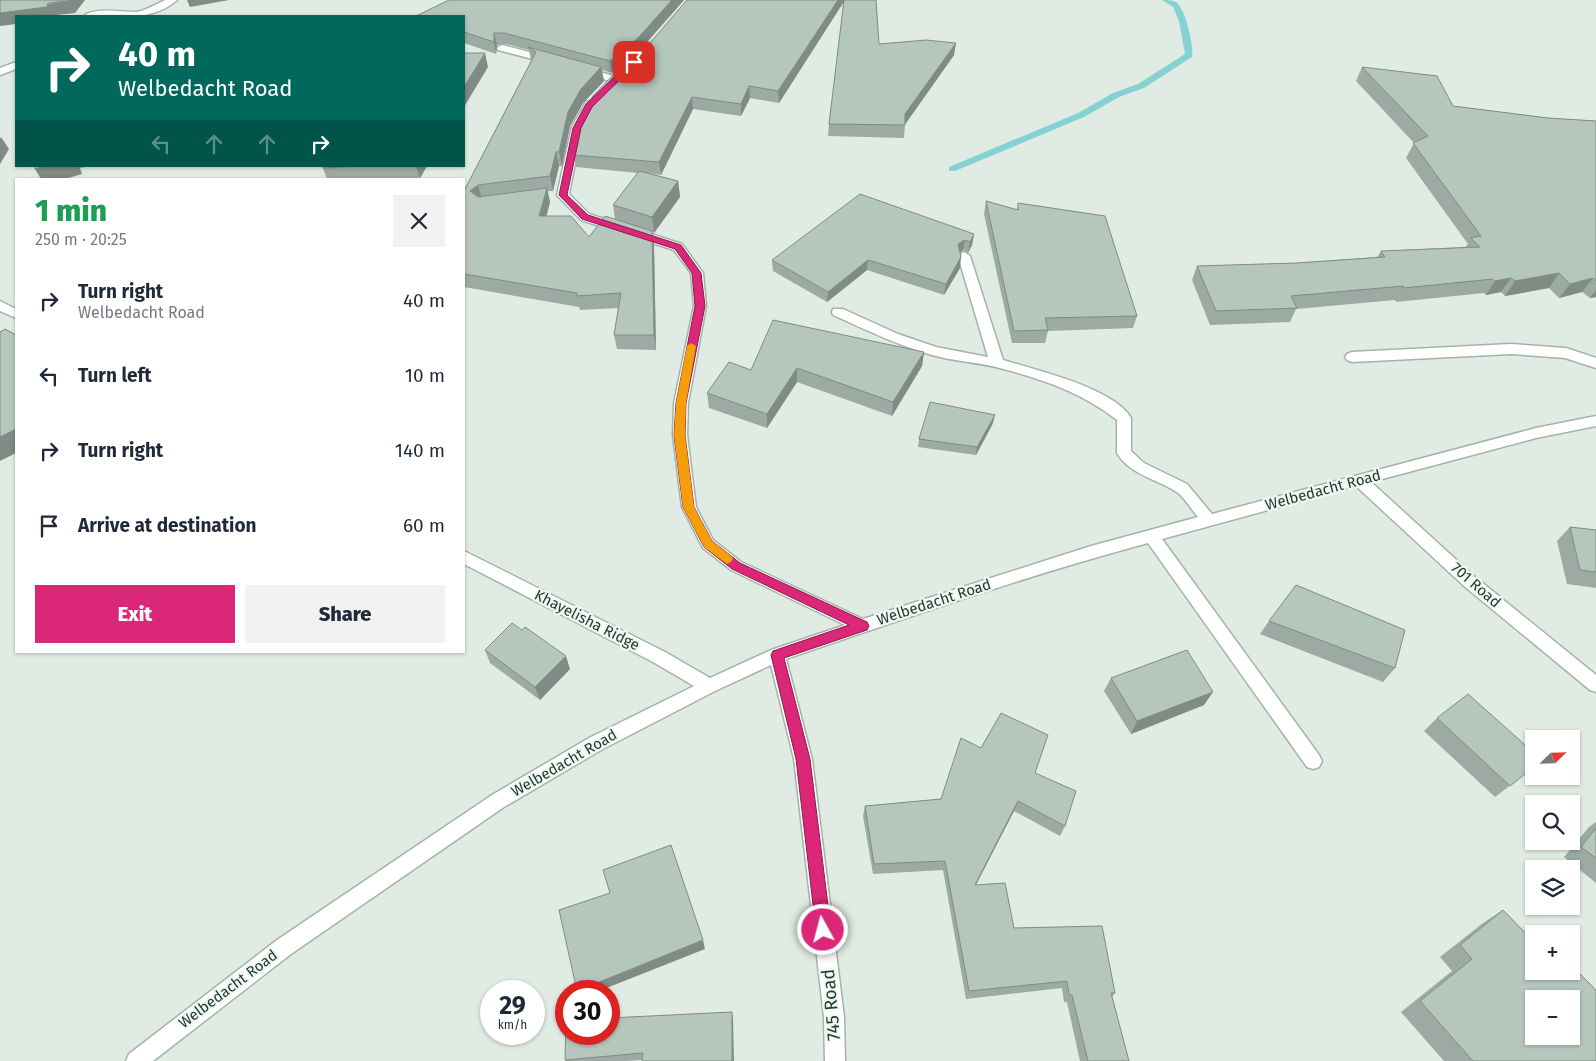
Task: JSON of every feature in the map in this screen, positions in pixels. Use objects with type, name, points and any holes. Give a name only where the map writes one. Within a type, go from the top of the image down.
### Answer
[{"type":"street","points":[[99,15],[120,13],[131,15],[150,11],[172,0]]},
{"type":"street","points":[[502,48],[560,63]]},
{"type":"street","points":[[0,72],[15,65]]},
{"type":"street","points":[[578,69],[611,83],[589,106],[577,128],[558,196],[585,217],[678,247],[697,273],[700,306],[681,403],[680,435],[689,507],[708,544],[736,566],[862,626]]},
{"type":"street","points":[[964,256],[997,363]]},
{"type":"street","points":[[0,306],[15,314]]},
{"type":"street","points":[[838,312],[893,337],[935,351],[997,363],[1076,387],[1104,402],[1124,418],[1124,453],[1139,467],[1182,488],[1208,519]]},
{"type":"street","points":[[1352,357],[1512,349],[1566,353],[1596,363]]},
{"type":"street","name":"Welbedacht Road","points":[[136,1061],[284,947],[498,801],[595,744],[709,686],[777,655],[1082,555],[1208,519],[1527,436],[1596,421]]},
{"type":"street","name":"701 Road","points":[[1360,481],[1469,580],[1596,685]]},
{"type":"street","points":[[1151,536],[1313,761]]},
{"type":"street","name":"Khayelisha Ridge","points":[[465,558],[659,657],[709,686]]},
{"type":"street","name":"745 Road","points":[[777,655],[803,759],[834,1017],[835,1061]]},
{"type":"building","points":[[0,0],[69,0],[48,3],[47,7],[0,13]]},
{"type":"building","points":[[449,0],[672,0],[638,38],[610,61],[504,33],[494,33],[494,42],[465,32],[465,15],[418,15]]},
{"type":"building","points":[[687,0],[838,0],[778,91],[749,86],[741,104],[692,97],[659,162],[574,155],[582,116],[593,96],[618,70],[649,44]]},
{"type":"building","points":[[844,0],[876,0],[879,44],[926,40],[956,43],[905,114],[905,125],[829,124]]},
{"type":"building","points":[[528,47],[601,67],[581,89],[568,112],[559,152],[556,152],[550,176],[478,185],[470,191],[478,197],[547,188],[539,216],[571,216],[589,237],[605,216],[652,231],[654,335],[614,335],[621,293],[577,296],[577,293],[465,274],[465,189],[536,52]]},
{"type":"building","points":[[465,53],[485,53],[465,85]]},
{"type":"building","points":[[1362,67],[1437,76],[1453,106],[1548,118],[1596,121],[1596,281],[1593,278],[1570,284],[1559,273],[1515,281],[1511,278],[1495,281],[1493,279],[1404,288],[1403,286],[1291,296],[1297,308],[1216,311],[1197,266],[1296,263],[1385,257],[1381,251],[1480,247],[1471,238],[1481,236],[1413,143],[1428,136]]},
{"type":"building","points":[[639,171],[678,181],[652,217],[613,205]]},
{"type":"building","points":[[860,194],[974,234],[970,242],[965,240],[958,244],[961,257],[946,284],[868,260],[828,292],[772,260]]},
{"type":"building","points":[[986,201],[1018,210],[1018,203],[1105,216],[1137,316],[1045,318],[1048,330],[1014,331]]},
{"type":"building","points":[[773,320],[924,352],[893,402],[797,368],[767,414],[707,393],[729,362],[751,370]]},
{"type":"building","points":[[5,329],[15,334],[15,430],[0,437],[0,332]]},
{"type":"building","points":[[930,402],[995,415],[977,447],[919,439]]},
{"type":"building","points":[[1570,527],[1596,530],[1596,572],[1580,570]]},
{"type":"building","points":[[1296,585],[1405,630],[1395,668],[1269,621]]},
{"type":"building","points":[[512,623],[522,630],[525,627],[566,656],[535,687],[485,650]]},
{"type":"building","points":[[1187,650],[1213,692],[1137,721],[1111,678]]},
{"type":"building","points":[[1468,694],[1525,745],[1525,774],[1510,786],[1437,718]]},
{"type":"building","points":[[1001,713],[1048,735],[1035,773],[1076,791],[1065,826],[1018,801],[975,885],[1005,883],[1014,928],[1102,926],[1115,993],[1111,993],[1129,1061],[1088,1061],[1072,995],[1069,995],[1067,981],[969,991],[945,861],[874,864],[865,806],[941,799],[961,738],[981,748]]},
{"type":"building","points":[[1596,828],[1596,858],[1581,847]]},
{"type":"building","points":[[671,845],[703,940],[604,980],[575,980],[559,910],[610,893],[603,870]]},
{"type":"building","points":[[1503,910],[1525,933],[1525,980],[1580,980],[1580,974],[1596,990],[1596,1061],[1473,1061],[1420,1001],[1472,959],[1460,945]]},
{"type":"building","points":[[732,1012],[732,1061],[642,1061],[643,1053],[565,1060],[565,1045],[620,1045],[620,1017]]},
{"type":"waterway","points":[[952,169],[1081,115],[1116,95],[1141,86],[1189,55],[1183,21],[1176,6],[1166,0]]},
{"type":"slow traffic","points":[[691,346],[681,403],[680,435],[689,507],[708,544],[727,559]]},
{"type":"route","points":[[634,62],[614,79],[589,106],[577,128],[563,195],[585,217],[604,225],[654,238],[678,247],[697,273],[700,306],[681,403],[680,435],[689,507],[708,544],[736,566],[862,626],[777,655],[803,759],[823,930]]}]
